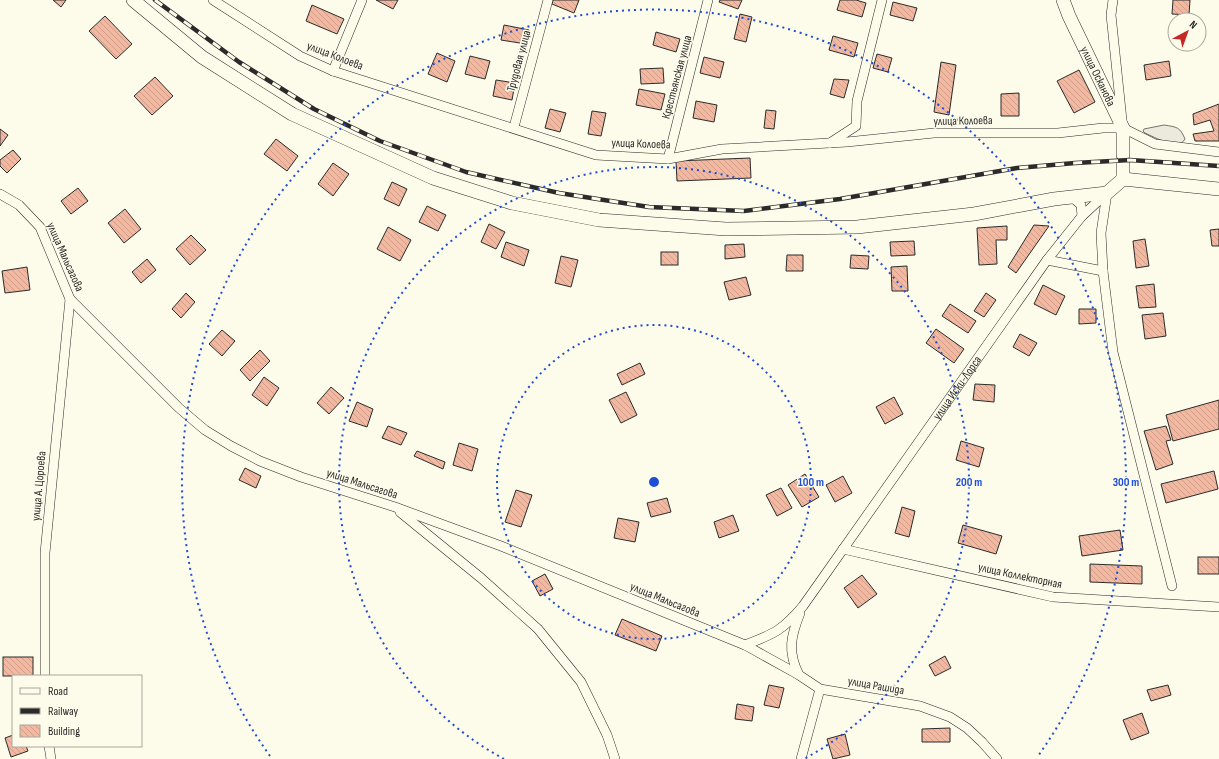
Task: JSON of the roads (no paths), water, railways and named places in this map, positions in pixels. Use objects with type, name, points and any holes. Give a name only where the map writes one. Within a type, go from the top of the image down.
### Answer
[{"type":"street","points":[[133,0],[202,57],[292,114],[433,178],[512,203],[599,220],[726,229],[857,227],[974,214],[1107,192],[1101,233],[1103,271],[1113,352],[1172,586]]},
{"type":"street","name":"улица Колоева","points":[[213,0],[300,56],[333,71],[514,127],[596,155],[668,159],[722,149],[829,143],[934,133],[1058,133],[1103,128],[1122,128]]},
{"type":"street","points":[[333,71],[362,0]]},
{"type":"street","name":"Трудовая улица","points":[[514,127],[548,0]]},
{"type":"street","name":"Крестьянская улица","points":[[668,159],[708,0]]},
{"type":"street","points":[[829,143],[856,126],[857,100],[882,0]]},
{"type":"street","name":"улица Осканова","points":[[1063,0],[1069,16],[1122,128],[1122,179]]},
{"type":"street","points":[[1113,0],[1111,15],[1122,128],[1155,144],[1219,152]]},
{"type":"street","points":[[1122,179],[1219,189]]},
{"type":"street","name":"улица Иски-Лорса","points":[[803,606],[1047,260],[1082,216],[1122,179]]},
{"type":"street","name":"улица Мальсагова","points":[[0,194],[19,205],[40,227],[70,299],[179,408],[205,430],[231,446],[260,461],[301,477],[394,507],[501,546],[745,645]]},
{"type":"street","points":[[1072,197],[1081,205],[1082,216]]},
{"type":"street","points":[[1047,260],[1103,271]]},
{"type":"street","name":"улица А. Цороева","points":[[45,675],[45,553],[70,299]]},
{"type":"street","points":[[394,507],[481,578],[538,629],[581,682],[607,735],[615,759]]},
{"type":"street","name":"улица Коллекторная","points":[[843,549],[1053,596],[1219,607]]},
{"type":"street","points":[[745,645],[780,630],[803,606]]},
{"type":"street","points":[[799,675],[792,659],[791,641],[803,606]]},
{"type":"street","name":"улица Рашида","points":[[745,645],[820,688],[920,706],[950,717],[967,728],[982,742],[996,759]]},
{"type":"street","points":[[801,759],[820,688]]},
{"type":"street","points":[[49,747],[51,759]]},
{"type":"railway","points":[[155,0],[239,62],[314,109],[380,141],[466,172],[559,193],[649,207],[744,211],[840,199],[1017,168],[1130,160],[1219,166]]}]
